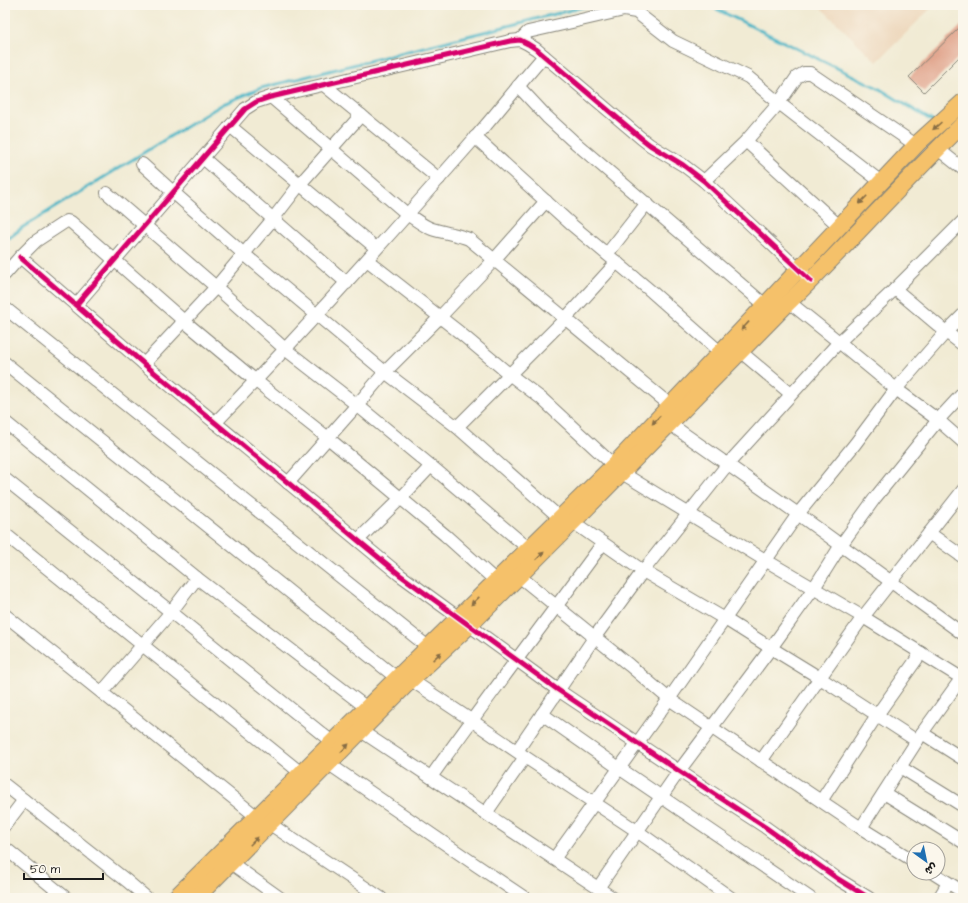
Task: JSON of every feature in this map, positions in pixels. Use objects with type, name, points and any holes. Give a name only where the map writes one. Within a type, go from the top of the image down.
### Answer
[{"type":"main road","points":[[618,469],[670,405],[918,143],[959,106]]},
{"type":"main road","points":[[176,898],[263,821],[324,759],[332,742],[367,708],[404,681],[428,647],[463,622],[519,576],[567,520],[618,469],[670,424],[963,124]]},
{"type":"main road","points":[[196,898],[231,863],[301,773],[324,759],[361,731],[404,681],[463,622],[496,581],[528,549],[567,520]]},
{"type":"street","points":[[76,306],[245,109],[256,102],[271,97],[520,40],[528,32],[624,10],[636,12],[673,41],[748,77],[881,182]]},
{"type":"street","points":[[520,40],[532,46],[650,145],[683,165],[704,181],[811,281]]},
{"type":"street","points":[[215,423],[347,283],[376,248],[476,137],[544,56]]},
{"type":"street","points":[[704,181],[746,141],[779,103],[797,77],[804,73],[810,73],[918,143]]},
{"type":"street","points":[[324,85],[439,178]]},
{"type":"street","points":[[518,86],[547,117],[572,140],[648,203],[765,305]]},
{"type":"street","points":[[271,97],[408,214],[431,229],[469,239],[670,405]]},
{"type":"street","points":[[144,364],[216,287],[300,184],[361,114]]},
{"type":"street","points":[[230,126],[376,248]]},
{"type":"street","points":[[476,137],[572,224],[720,352]]},
{"type":"street","points":[[746,141],[839,226]]},
{"type":"street","points":[[940,146],[963,169]]},
{"type":"street","points":[[203,158],[347,283]]},
{"type":"street","points":[[142,164],[244,254],[385,372],[457,427],[567,520],[643,571],[725,619],[877,715],[963,759]]},
{"type":"street","points":[[107,193],[285,349],[357,405],[528,549]]},
{"type":"street","points":[[288,483],[385,372],[494,260],[546,201]]},
{"type":"street","points":[[607,254],[648,203]]},
{"type":"street","points":[[5,274],[20,257],[41,238],[67,221],[73,223],[184,321],[445,534],[496,581]]},
{"type":"street","points":[[486,813],[521,754],[542,714],[558,690],[643,571],[688,513],[727,465],[791,394],[840,342],[963,221]]},
{"type":"street","points":[[20,257],[144,364],[400,575],[558,690],[765,827],[838,879],[869,898]]},
{"type":"street","points":[[367,260],[542,399],[618,469],[765,560],[863,617],[962,678],[920,737],[861,828]]},
{"type":"street","points":[[457,427],[564,319],[617,262]]},
{"type":"street","points":[[895,289],[963,345]]},
{"type":"street","points":[[789,302],[896,389],[938,420],[963,442]]},
{"type":"street","points":[[5,308],[428,647]]},
{"type":"street","points":[[554,859],[669,699],[798,514],[855,444],[896,389],[963,315]]},
{"type":"street","points":[[741,352],[791,394]]},
{"type":"street","points":[[5,363],[404,681],[471,720],[637,831],[731,898]]},
{"type":"street","points":[[598,888],[679,771],[814,588],[840,545],[875,498],[938,420],[963,393]]},
{"type":"street","points":[[5,422],[197,578],[367,708]]},
{"type":"street","points":[[670,424],[892,581],[963,634]]},
{"type":"street","points":[[358,540],[431,466]]},
{"type":"street","points":[[5,479],[332,742]]},
{"type":"street","points":[[761,761],[863,617],[963,490]]},
{"type":"street","points":[[929,533],[963,557]]},
{"type":"street","points":[[5,534],[301,773]]},
{"type":"street","points":[[431,777],[471,720],[603,543]]},
{"type":"street","points":[[519,576],[669,699],[861,828],[906,856]]},
{"type":"street","points":[[102,692],[171,612],[197,578]]},
{"type":"street","points":[[5,615],[263,821],[381,898]]},
{"type":"street","points":[[821,801],[877,715],[921,653]]},
{"type":"street","points":[[542,714],[810,898]]},
{"type":"street","points":[[361,731],[613,898]]},
{"type":"street","points":[[324,759],[525,898]]},
{"type":"street","points":[[900,767],[963,806]]},
{"type":"street","points":[[5,785],[147,898]]},
{"type":"street","points":[[884,793],[963,842]]},
{"type":"street","points":[[5,825],[24,800]]},
{"type":"street","points":[[5,848],[58,895]]},
{"type":"street","points":[[231,863],[280,898]]},
{"type":"street","points":[[939,898],[948,882],[963,892]]},
{"type":"shaded area","points":[[818,5],[934,5],[877,62]]},
{"type":"building","points":[[963,24],[963,53],[924,92],[909,77]]},
{"type":"waterway","points":[[5,241],[23,227],[223,104],[261,88],[591,5]]},
{"type":"waterway","points":[[708,5],[878,88],[934,122]]},
{"type":"cycle path","points":[[76,305],[245,109],[256,102],[271,97],[510,41],[520,40],[536,49],[650,145],[683,165],[704,181],[811,281]]},
{"type":"cycle path","points":[[20,257],[144,364],[400,575],[558,690],[765,827],[838,879],[869,898]]}]
